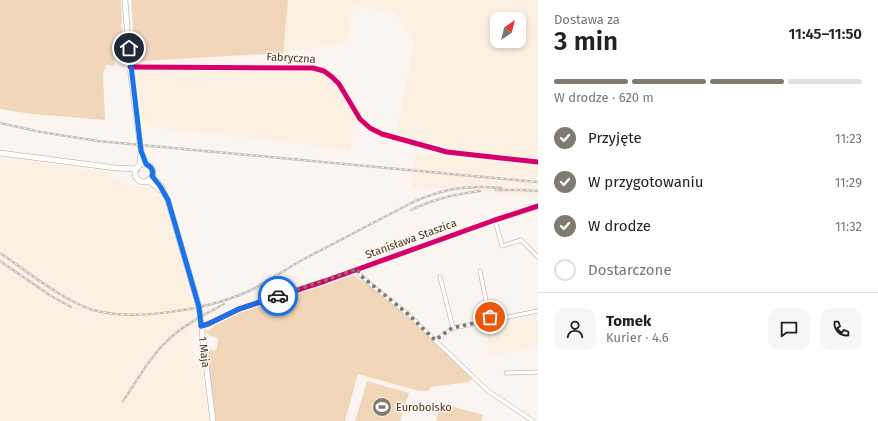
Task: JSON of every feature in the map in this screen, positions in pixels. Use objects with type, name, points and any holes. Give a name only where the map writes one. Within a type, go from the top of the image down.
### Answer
[{"type":"street","points":[[126,0],[130,67],[141,151],[146,164],[153,172],[150,178],[140,181],[137,169],[141,151]]},
{"type":"street","name":"Fabryczna","points":[[130,67],[313,68],[324,71],[332,77],[339,84],[360,119],[370,128],[382,134],[447,152],[538,162]]},
{"type":"street","points":[[0,153],[116,168],[137,169],[146,164]]},
{"type":"street","name":"1 Maja","points":[[150,178],[168,200],[195,295],[201,326],[213,421]]},
{"type":"street","name":"Stanisława Staszica","points":[[201,326],[239,309],[538,206]]},
{"type":"street","points":[[495,220],[502,246],[521,240],[538,257]]},
{"type":"street","points":[[357,269],[360,275],[408,314],[488,391],[533,421]]},
{"type":"street","points":[[480,271],[490,320]]},
{"type":"street","points":[[440,277],[452,328]]},
{"type":"street","points":[[435,340],[452,328],[538,311]]},
{"type":"street","points":[[506,373],[538,372]]},
{"type":"shaded area","points":[[0,0],[121,0],[121,27],[124,51],[114,51],[115,66],[106,65],[103,75],[105,120],[32,114],[0,109]]},
{"type":"shaded area","points":[[131,0],[288,0],[283,53],[142,61],[135,54]]},
{"type":"shaded area","points":[[288,0],[538,0],[538,158],[448,149],[396,135],[414,43],[395,13],[354,6],[346,43],[283,53]]},
{"type":"shaded area","points":[[146,70],[294,70],[319,73],[330,79],[338,87],[355,115],[350,150],[164,129],[150,126],[142,120],[138,76],[139,73]]},
{"type":"shaded area","points":[[415,154],[538,166],[538,197],[445,189],[411,188]]},
{"type":"shaded area","points":[[0,157],[104,172],[127,185],[134,184],[156,194],[161,199],[193,302],[197,323],[190,328],[195,363],[202,366],[209,421],[0,421]]},
{"type":"shaded area","points":[[353,275],[385,298],[430,337],[472,379],[468,382],[431,387],[428,391],[419,391],[358,374],[345,421],[216,421],[207,356],[210,349],[214,351],[217,348],[218,338],[209,335],[205,331],[208,331],[214,327],[213,326],[245,310]]},
{"type":"shaded area","points":[[536,315],[538,347],[489,356],[486,326]]},
{"type":"shaded area","name":"Euroboisko","points":[[367,381],[409,393],[400,421],[355,421]]},
{"type":"shaded area","points":[[441,403],[483,415],[481,421],[436,421]]},
{"type":"railway","points":[[0,123],[41,132],[98,141],[538,182]]},
{"type":"railway","points":[[0,253],[57,292],[93,310],[129,315],[171,312],[212,304],[247,292],[262,285],[302,260],[415,201],[457,188],[501,188]]},
{"type":"railway","points":[[496,190],[538,191]]},
{"type":"railway","points":[[411,210],[445,198],[480,191]]},
{"type":"railway","points":[[0,261],[51,296],[71,307]]},
{"type":"railway","points":[[123,401],[149,362],[173,335],[201,316],[224,304]]},
{"type":"cycle path","points":[[130,67],[313,68],[324,71],[332,77],[339,84],[360,119],[370,128],[382,134],[447,152],[538,162]]},
{"type":"cycle path","points":[[201,326],[239,309],[325,281],[538,206]]},
{"type":"way so far","points":[[278,296],[357,269],[360,275],[408,314],[435,340],[452,328],[490,320],[490,317]]},
{"type":"place","name":"Euroboisko","points":[[382,407]]},
{"type":"route","points":[[129,48],[130,67],[141,151],[146,164],[150,166],[153,172],[152,176],[168,200],[199,307],[201,326],[208,324],[226,314],[278,296]]}]
